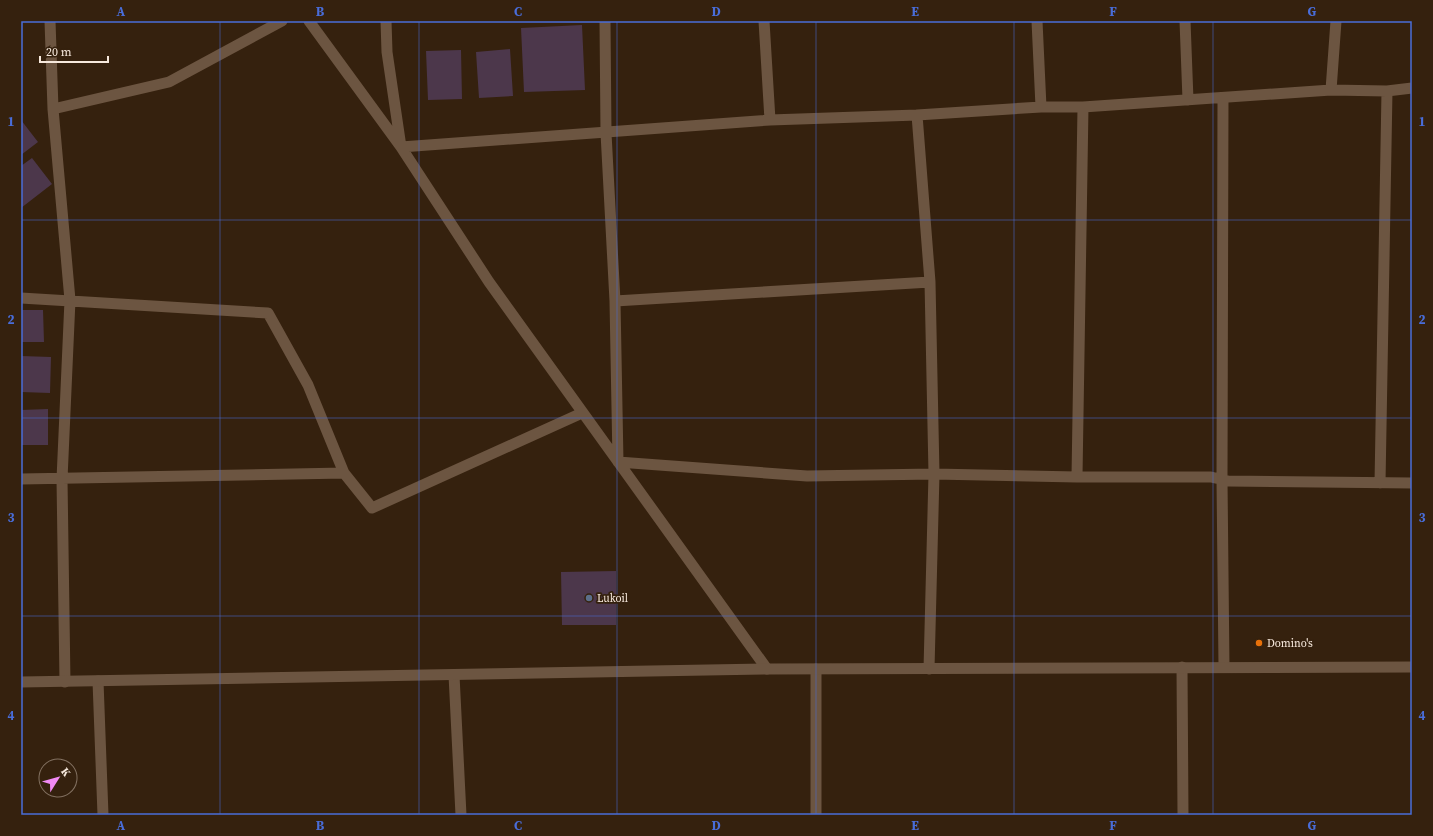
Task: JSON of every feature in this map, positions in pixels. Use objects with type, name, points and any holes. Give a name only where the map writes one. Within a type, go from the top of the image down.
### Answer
[{"type":"street","points":[[50,21],[53,109],[70,300],[62,479],[65,682]]},
{"type":"street","points":[[53,109],[169,82],[282,21]]},
{"type":"street","points":[[309,21],[401,148],[489,282],[766,669]]},
{"type":"street","points":[[386,21],[387,52],[401,148]]},
{"type":"street","points":[[605,21],[606,133],[615,301],[618,462]]},
{"type":"street","points":[[764,21],[770,120]]},
{"type":"street","points":[[1037,21],[1041,107]]},
{"type":"street","points":[[1185,21],[1188,100]]},
{"type":"street","points":[[1331,90],[1336,21]]},
{"type":"street","points":[[401,148],[770,120],[917,115],[1041,107],[1083,107],[1331,90],[1387,91],[1412,88]]},
{"type":"street","points":[[1380,483],[1387,91]]},
{"type":"street","points":[[1223,98],[1222,480],[1224,667]]},
{"type":"street","points":[[1077,477],[1083,107]]},
{"type":"street","points":[[917,115],[930,282],[934,474],[929,668]]},
{"type":"street","points":[[615,301],[930,282]]},
{"type":"street","points":[[21,298],[268,313],[308,385],[344,473],[372,508],[582,413]]},
{"type":"street","points":[[618,462],[807,476],[934,474],[1077,477],[1211,477],[1228,481],[1412,483]]},
{"type":"street","points":[[21,479],[344,473]]},
{"type":"street","points":[[21,682],[766,669],[1412,666]]},
{"type":"street","points":[[1182,667],[1183,815]]},
{"type":"street","points":[[816,669],[816,815]]},
{"type":"street","points":[[454,674],[461,815]]},
{"type":"street","points":[[98,681],[103,815]]},
{"type":"building","points":[[582,25],[585,90],[524,92],[521,28]]},
{"type":"building","points":[[510,49],[513,96],[479,98],[476,52]]},
{"type":"building","points":[[461,50],[462,99],[428,100],[426,51]]},
{"type":"building","points":[[21,120],[38,142],[21,155]]},
{"type":"building","points":[[32,158],[52,184],[21,208],[21,166]]},
{"type":"building","points":[[21,310],[43,310],[44,342],[21,342]]},
{"type":"building","points":[[21,356],[51,357],[50,393],[21,392]]},
{"type":"building","points":[[48,409],[48,445],[21,445],[21,410]]},
{"type":"building","points":[[616,571],[616,625],[562,625],[561,572]]},
{"type":"place","name":"Lukoil","points":[[589,598]]},
{"type":"place","name":"Domino's","points":[[1259,643]]}]
